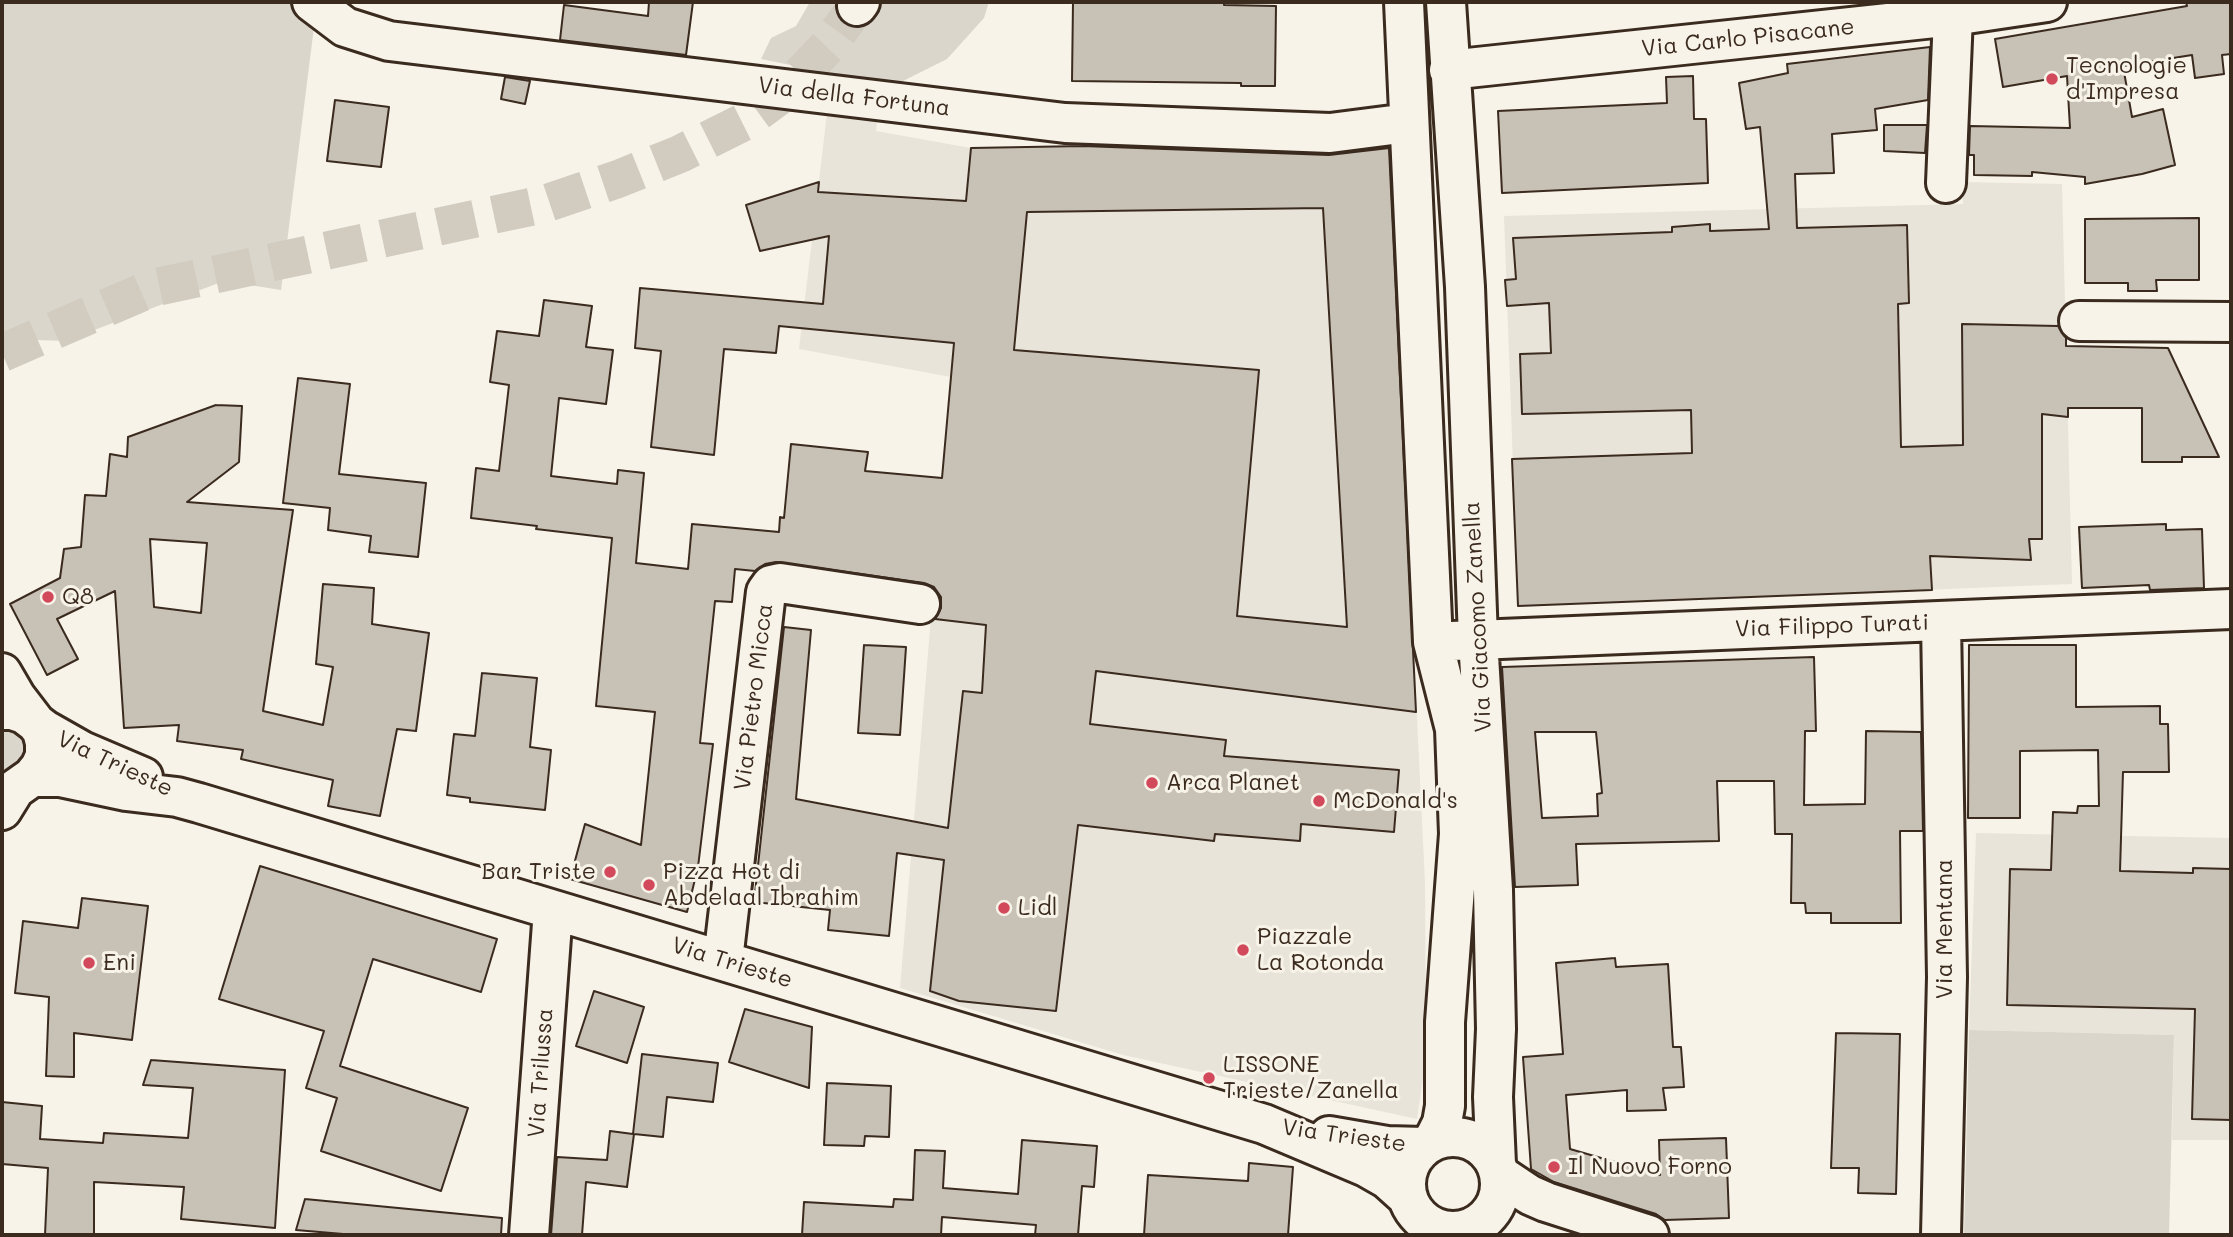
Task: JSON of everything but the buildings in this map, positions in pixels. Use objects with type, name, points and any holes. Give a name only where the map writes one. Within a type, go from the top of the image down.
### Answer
[{"type":"street","name":"Via della Fortuna","points":[[312,2],[345,27],[389,41],[1065,123],[1330,132],[1408,123]]},
{"type":"street","name":"Via Giacomo Zanella","points":[[1404,2],[1433,642],[1454,729],[1460,834],[1446,1022],[1445,1106],[1442,1123],[1429,1144]]},
{"type":"street","name":"Via Giacomo Zanella","points":[[1446,2],[1465,288],[1478,639],[1493,890],[1496,1029],[1493,1097],[1498,1169]]},
{"type":"street","name":"Via Carlo Pisacane","points":[[1449,70],[1953,16],[2047,2]]},
{"type":"street","points":[[1946,183],[1953,16]]},
{"type":"street","points":[[2079,321],[2231,322]]},
{"type":"street","name":"Via Pietro Micca","points":[[723,960],[766,592],[771,585],[780,583],[920,604]]},
{"type":"street","name":"Via Filippo Turati","points":[[1433,642],[2231,609]]},
{"type":"street","name":"Via Mentana","points":[[1941,622],[1947,977],[1941,1235]]},
{"type":"street","points":[[2,673],[18,715],[42,731],[45,743],[45,756],[40,767],[14,789]]},
{"type":"street","name":"Via Trieste","points":[[18,715],[82,751],[199,803]]},
{"type":"street","name":"Via Trieste","points":[[14,789],[60,777],[126,791],[177,797],[1264,1124],[1366,1167],[1387,1179],[1420,1218]]},
{"type":"street","name":"Via Trilussa","points":[[528,1235],[553,910]]},
{"type":"street","name":"Via Trieste","points":[[1264,1124],[1373,1144],[1405,1147],[1429,1144]]},
{"type":"street","points":[[1597,1235],[1523,1221],[1451,1231],[1433,1227],[1420,1218],[1406,1185],[1408,1168],[1416,1154],[1429,1144],[1448,1137],[1469,1139],[1483,1147],[1498,1169],[1530,1195],[1649,1235]]},
{"type":"street","points":[[1480,1228],[1497,1202],[1498,1169]]},
{"type":"shaded area","points":[[2,2],[293,2],[315,19],[281,290],[224,281],[65,341],[8,339],[2,332]]},
{"type":"shaded area","points":[[810,2],[989,2],[984,18],[947,59],[893,86],[761,59],[771,38],[796,26]]},
{"type":"shaded area","points":[[828,105],[878,111],[876,131],[971,148],[1389,140],[1425,883],[1426,1032],[1417,1119],[1123,1055],[900,988],[951,377],[799,349]]},
{"type":"shaded area","points":[[1962,182],[2062,184],[2072,584],[1518,606],[1504,216],[1963,204]]},
{"type":"shaded area","points":[[2,726],[23,733],[29,754],[14,770],[2,770]]},
{"type":"shaded area","points":[[1976,833],[2231,838],[2231,1140],[2172,1140],[2174,1035],[1969,1030]]},
{"type":"shaded area","points":[[1969,1030],[2174,1035],[2169,1235],[1964,1235]]},
{"type":"tunnel","points":[[2,353],[152,288],[544,204],[680,154],[744,122],[782,94],[828,46],[857,6]]},
{"type":"place","name":"Tecnologie d'Impresa","points":[[2052,79]]},
{"type":"place","name":"Q8","points":[[48,597]]},
{"type":"place","name":"Arca Planet","points":[[1152,783]]},
{"type":"place","name":"McDonald's","points":[[1319,801]]},
{"type":"place","name":"Bar Triste","points":[[610,872]]},
{"type":"place","name":"Pizza Hot di Abdelaal Ibrahim","points":[[649,885]]},
{"type":"place","name":"Lidl","points":[[1004,908]]},
{"type":"place","name":"Piazzale La Rotonda","points":[[1243,950]]},
{"type":"place","name":"Eni","points":[[89,963]]},
{"type":"place","name":"LISSONE Trieste/Zanella","points":[[1209,1078]]},
{"type":"place","name":"Il Nuovo Forno","points":[[1554,1167]]}]
